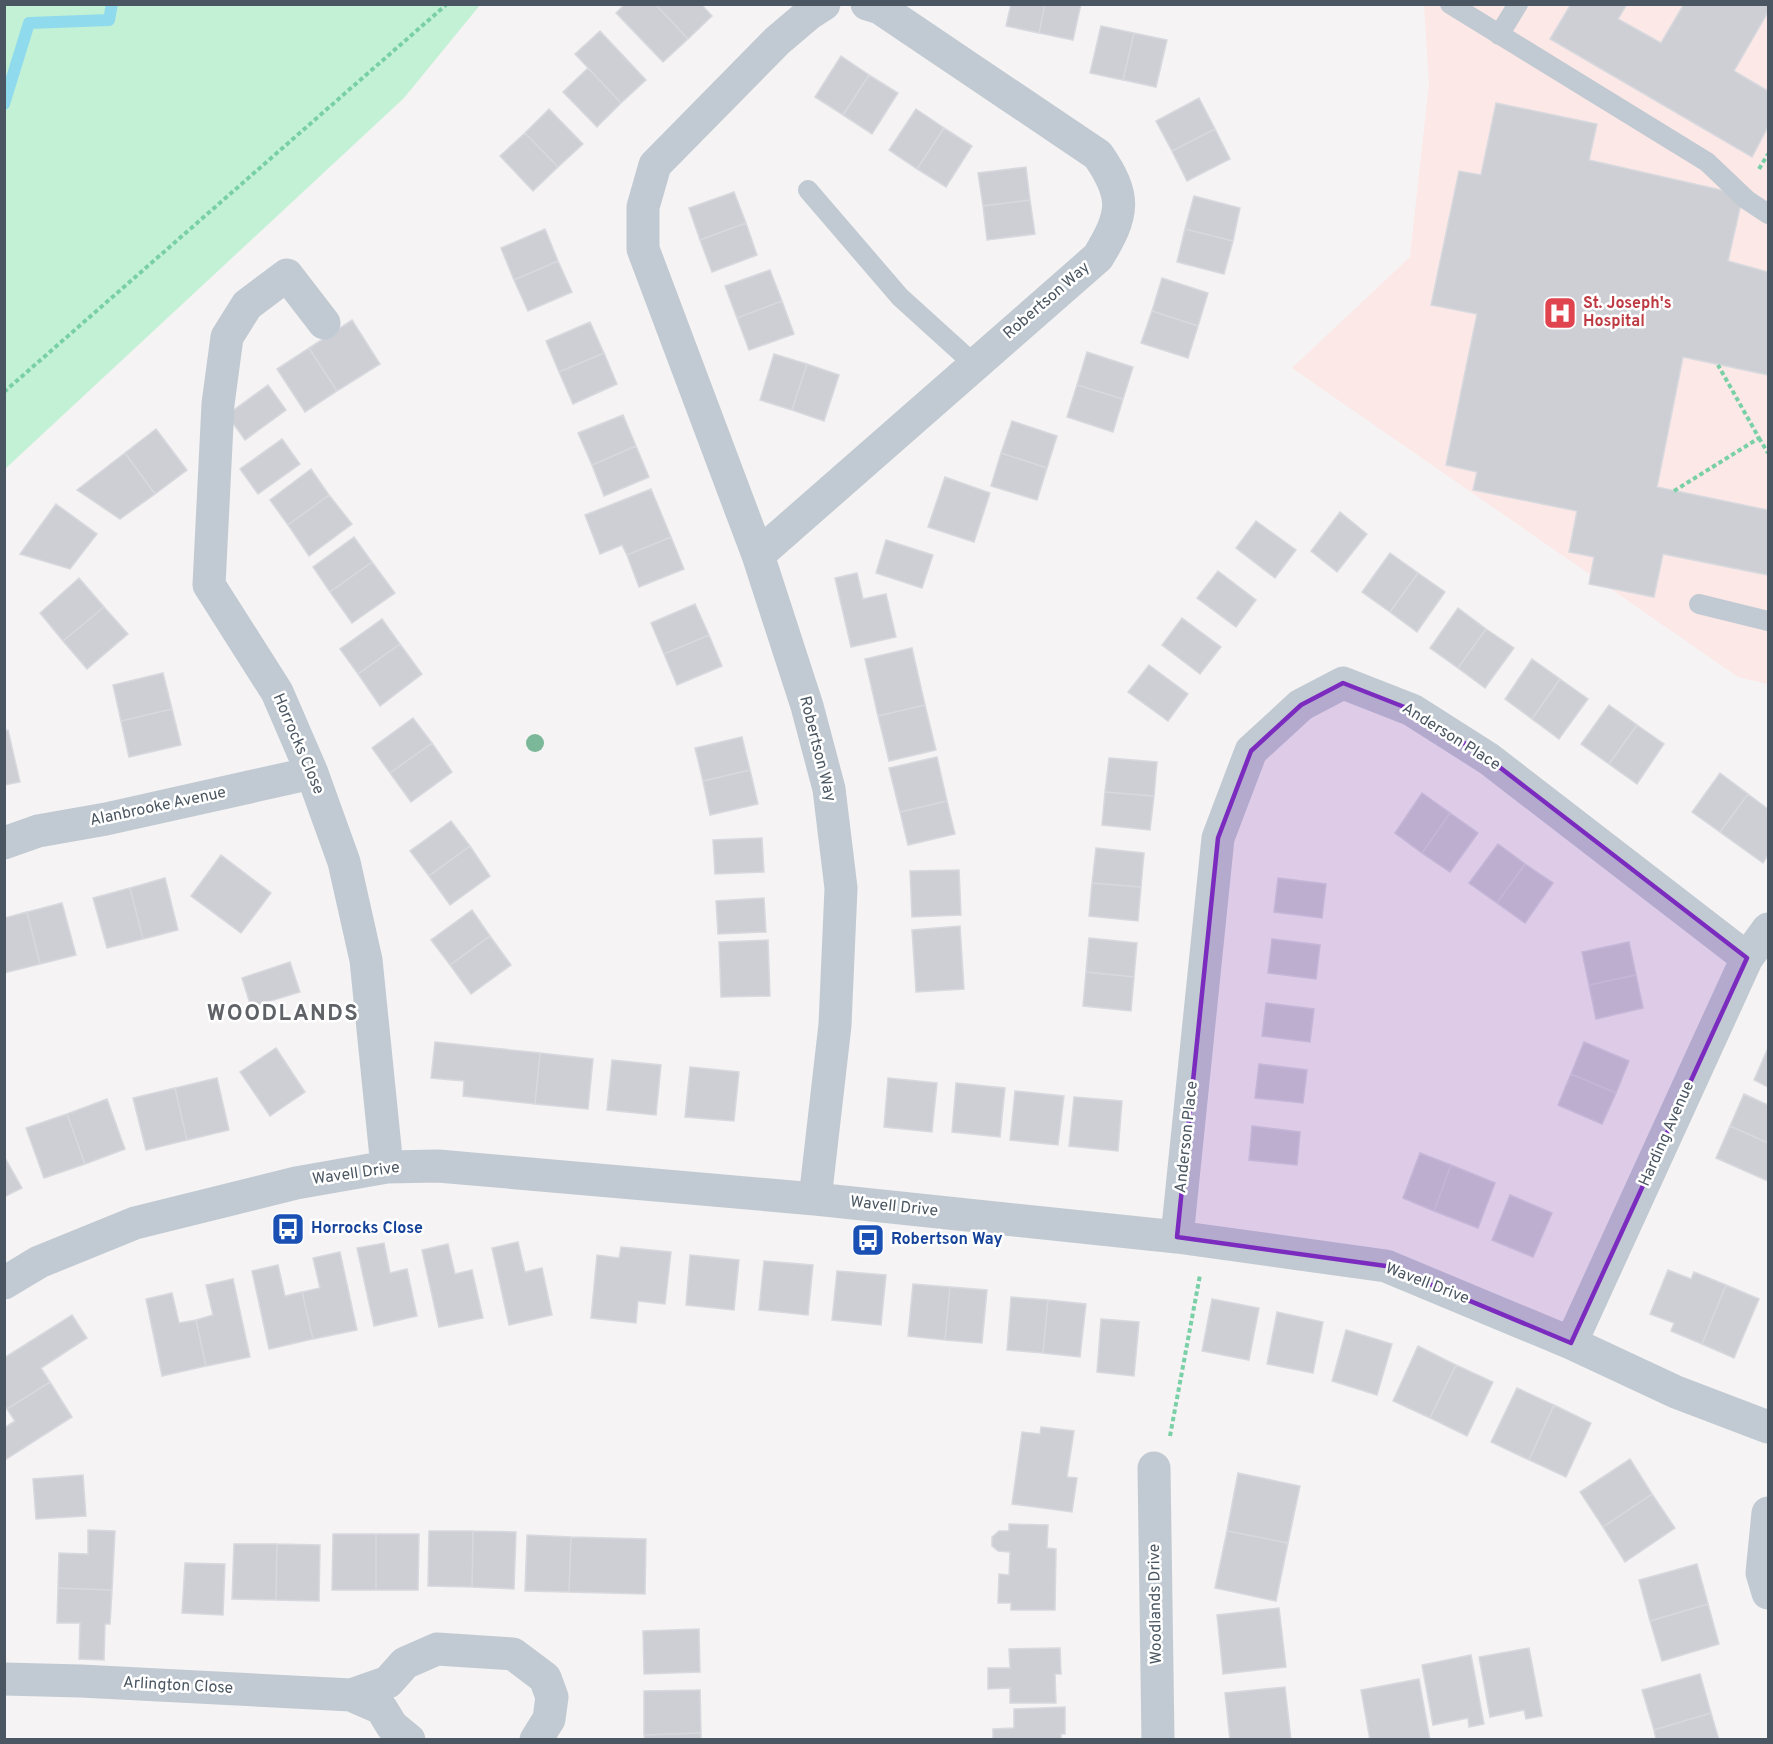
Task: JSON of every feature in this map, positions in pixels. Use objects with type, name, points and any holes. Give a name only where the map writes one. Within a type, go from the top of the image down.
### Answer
[{"type":"street","name":"Robertson Way","points":[[814,1199],[835,1025],[841,888],[829,789],[807,706],[758,555],[643,249],[643,207],[655,165],[777,40],[824,4]]},
{"type":"street","name":"Robertson Way","points":[[758,555],[1098,257],[1113,232],[1120,203],[1112,175],[1098,155],[880,8],[867,4]]},
{"type":"street","name":"Horrocks Close","points":[[324,323],[287,275],[247,305],[227,337],[218,404],[209,585],[277,692],[312,773],[344,862],[366,960],[387,1167]]},
{"type":"street","name":"Anderson Place","points":[[1192,1239],[1218,838],[1251,752],[1301,705],[1343,683],[1412,710],[1490,759],[1747,958]]},
{"type":"street","name":"Alanbrooke Avenue","points":[[4,843],[38,831],[106,819],[312,773]]},
{"type":"street","name":"Harding Avenue","points":[[1571,1343],[1747,958],[1768,929]]},
{"type":"street","name":"Wavell Drive","points":[[4,1283],[39,1262],[135,1223],[296,1184],[387,1167],[438,1166],[814,1199],[1192,1239],[1386,1266],[1571,1343],[1676,1392],[1768,1428]]},
{"type":"street","name":"Woodlands Drive","points":[[1154,1467],[1158,1740]]},
{"type":"street","points":[[1768,1514],[1762,1573],[1768,1593]]},
{"type":"street","name":"Arlington Close","points":[[351,1695],[388,1682],[405,1663],[437,1649],[513,1654],[545,1678],[552,1697],[549,1719],[536,1740]]},
{"type":"street","name":"Arlington Close","points":[[4,1679],[351,1695],[381,1708],[392,1726],[409,1740]]},
{"type":"lane","points":[[1450,4],[1707,162],[1747,200],[1768,214]]},
{"type":"lane","points":[[1499,34],[1518,4]]},
{"type":"lane","points":[[808,190],[900,297],[975,365]]},
{"type":"lane","points":[[1699,604],[1768,621]]},
{"type":"path","points":[[4,392],[447,4]]},
{"type":"path","points":[[1718,364],[1768,453]]},
{"type":"path","points":[[1674,490],[1759,438]]},
{"type":"path","points":[[1154,1467],[1167,1452],[1192,1239]]},
{"type":"highlighted area","points":[[1343,683],[1412,710],[1489,759],[1747,958],[1571,1343],[1386,1266],[1177,1237],[1218,838],[1251,751],[1301,705]]},
{"type":"shaded area","name":"St. Joseph's Hospital","points":[[1424,5],[1768,5],[1768,684],[1738,677],[1292,368],[1410,257],[1429,84]]},
{"type":"green space","points":[[5,4],[480,5],[404,98],[5,469]]},
{"type":"building","points":[[625,4],[655,4],[688,39],[663,62],[616,13]]},
{"type":"building","points":[[655,4],[701,4],[712,16],[688,39]]},
{"type":"building","points":[[1011,4],[1045,4],[1039,33],[1006,26]]},
{"type":"building","points":[[1045,4],[1081,4],[1073,40],[1039,33]]},
{"type":"building","points":[[1571,4],[1627,4],[1618,19],[1661,43],[1684,4],[1768,4],[1768,12],[1734,71],[1768,91],[1768,127],[1752,157],[1550,39]]},
{"type":"building","points":[[1101,26],[1134,33],[1123,80],[1090,73]]},
{"type":"building","points":[[600,31],[646,80],[621,103],[575,54]]},
{"type":"building","points":[[1134,33],[1167,40],[1156,87],[1123,80]]},
{"type":"building","points":[[841,56],[869,75],[843,115],[815,97]]},
{"type":"building","points":[[588,68],[621,103],[597,127],[563,92]]},
{"type":"building","points":[[869,75],[898,93],[872,134],[843,115]]},
{"type":"building","points":[[1199,98],[1215,129],[1172,151],[1156,121]]},
{"type":"building","points":[[1496,103],[1597,124],[1589,160],[1743,195],[1728,261],[1768,272],[1768,375],[1683,357],[1657,487],[1768,510],[1768,575],[1663,554],[1654,597],[1589,584],[1594,557],[1569,552],[1577,511],[1473,490],[1477,472],[1446,465],[1477,314],[1431,305],[1459,171],[1481,175]]},
{"type":"building","points":[[549,109],[583,144],[558,167],[525,133]]},
{"type":"building","points":[[916,109],[944,128],[917,169],[889,150]]},
{"type":"building","points":[[944,128],[972,146],[946,187],[917,169]]},
{"type":"building","points":[[1215,129],[1230,159],[1187,181],[1172,151]]},
{"type":"building","points":[[525,133],[558,167],[533,191],[500,156]]},
{"type":"building","points":[[1026,167],[1030,200],[983,206],[978,173]]},
{"type":"building","points":[[734,192],[746,223],[700,240],[689,208]]},
{"type":"building","points":[[1194,196],[1240,208],[1233,241],[1185,229]]},
{"type":"building","points":[[1030,200],[1035,234],[987,240],[983,206]]},
{"type":"building","points":[[746,223],[757,255],[712,272],[700,240]]},
{"type":"building","points":[[545,229],[558,261],[514,280],[501,248]]},
{"type":"building","points":[[1185,229],[1233,241],[1224,274],[1177,262]]},
{"type":"building","points":[[558,261],[572,292],[528,311],[514,280]]},
{"type":"building","points":[[770,270],[782,301],[737,318],[725,286]]},
{"type":"building","points":[[1162,278],[1208,293],[1198,326],[1152,311]]},
{"type":"building","points":[[782,301],[794,334],[749,350],[737,318]]},
{"type":"building","points":[[1152,311],[1198,326],[1188,358],[1141,343]]},
{"type":"building","points":[[352,320],[380,364],[337,391],[309,348]]},
{"type":"building","points":[[590,322],[604,353],[559,372],[546,341]]},
{"type":"building","points":[[309,348],[337,391],[305,412],[277,369]]},
{"type":"building","points":[[1087,352],[1133,367],[1123,399],[1077,385]]},
{"type":"building","points":[[604,353],[617,384],[573,404],[559,372]]},
{"type":"building","points":[[774,354],[807,364],[792,410],[760,400]]},
{"type":"building","points":[[807,364],[839,375],[824,421],[792,410]]},
{"type":"building","points":[[268,385],[286,410],[245,440],[227,415]]},
{"type":"building","points":[[1077,385],[1123,399],[1113,432],[1067,417]]},
{"type":"building","points":[[623,415],[636,446],[592,465],[578,433]]},
{"type":"building","points":[[1012,421],[1057,436],[1047,468],[1001,453]]},
{"type":"building","points":[[156,429],[187,470],[155,494],[125,453]]},
{"type":"building","points":[[282,439],[300,464],[258,494],[240,469]]},
{"type":"building","points":[[636,446],[649,477],[604,496],[592,465]]},
{"type":"building","points":[[125,453],[155,494],[120,519],[77,490]]},
{"type":"building","points":[[1001,453],[1047,468],[1037,500],[991,486]]},
{"type":"building","points":[[311,469],[329,495],[288,525],[270,500]]},
{"type":"building","points":[[945,477],[990,493],[974,542],[928,527]]},
{"type":"building","points":[[651,489],[671,537],[627,555],[622,545],[600,554],[585,515]]},
{"type":"building","points":[[329,495],[352,524],[309,556],[288,525]]},
{"type":"building","points":[[56,504],[97,534],[70,569],[20,554]]},
{"type":"building","points":[[1340,512],[1367,534],[1337,572],[1311,551]]},
{"type":"building","points":[[1256,521],[1296,550],[1275,578],[1236,548]]},
{"type":"building","points":[[354,537],[372,562],[330,592],[313,567]]},
{"type":"building","points":[[671,537],[684,569],[639,587],[627,555]]},
{"type":"building","points":[[886,540],[933,555],[922,588],[876,573]]},
{"type":"building","points":[[1390,553],[1418,573],[1390,612],[1362,592]]},
{"type":"building","points":[[372,562],[395,593],[352,623],[330,592]]},
{"type":"building","points":[[1218,571],[1256,600],[1236,627],[1197,598]]},
{"type":"building","points":[[857,573],[863,599],[886,594],[896,637],[851,647],[835,578]]},
{"type":"building","points":[[1418,573],[1445,592],[1417,632],[1390,612]]},
{"type":"building","points":[[79,578],[104,607],[63,641],[40,613]]},
{"type":"building","points":[[695,604],[709,635],[664,654],[651,623]]},
{"type":"building","points":[[104,607],[128,634],[87,669],[63,641]]},
{"type":"building","points":[[1458,608],[1486,629],[1458,668],[1430,648]]},
{"type":"building","points":[[1182,618],[1221,647],[1200,674],[1162,645]]},
{"type":"building","points":[[382,619],[400,644],[358,674],[340,649]]},
{"type":"building","points":[[1486,629],[1514,648],[1485,688],[1458,668]]},
{"type":"building","points":[[709,635],[722,666],[677,685],[664,654]]},
{"type":"building","points":[[400,644],[422,674],[380,706],[358,674]]},
{"type":"building","points":[[912,648],[925,705],[878,716],[865,659]]},
{"type":"building","points":[[1532,659],[1560,679],[1532,719],[1505,699]]},
{"type":"building","points":[[1149,665],[1188,694],[1168,721],[1128,692]]},
{"type":"building","points":[[163,673],[172,709],[121,721],[113,685]]},
{"type":"building","points":[[1560,679],[1588,699],[1559,739],[1532,719]]},
{"type":"building","points":[[925,705],[936,750],[889,761],[878,716]]},
{"type":"building","points":[[1609,705],[1637,725],[1609,764],[1581,744]]},
{"type":"building","points":[[172,709],[181,745],[129,757],[121,721]]},
{"type":"building","points":[[413,718],[432,743],[390,773],[372,748]]},
{"type":"building","points":[[1637,725],[1664,744],[1637,784],[1609,764]]},
{"type":"building","points":[[8,730],[20,782],[4,785],[4,731]]},
{"type":"building","points":[[742,737],[750,770],[703,781],[695,748]]},
{"type":"building","points":[[432,743],[452,772],[411,802],[390,773]]},
{"type":"building","points":[[937,757],[947,801],[900,812],[889,768]]},
{"type":"building","points":[[1109,758],[1157,762],[1154,796],[1105,792]]},
{"type":"building","points":[[750,770],[758,804],[710,815],[703,781]]},
{"type":"building","points":[[1720,773],[1748,794],[1720,832],[1692,812]]},
{"type":"building","points":[[1105,792],[1154,796],[1150,830],[1102,825]]},
{"type":"building","points":[[1422,793],[1450,813],[1422,853],[1395,833]]},
{"type":"building","points":[[1748,794],[1768,809],[1768,855],[1763,863],[1720,832]]},
{"type":"building","points":[[947,801],[955,834],[908,845],[900,812]]},
{"type":"building","points":[[1450,813],[1478,833],[1450,872],[1422,853]]},
{"type":"building","points":[[451,821],[470,846],[429,876],[410,851]]},
{"type":"building","points":[[762,838],[764,872],[715,874],[713,840]]},
{"type":"building","points":[[1498,844],[1525,864],[1497,903],[1469,883]]},
{"type":"building","points":[[470,846],[490,876],[450,905],[429,876]]},
{"type":"building","points":[[1096,848],[1144,853],[1141,887],[1092,883]]},
{"type":"building","points":[[221,855],[271,893],[241,933],[191,896]]},
{"type":"building","points":[[1525,864],[1553,883],[1525,923],[1497,903]]},
{"type":"building","points":[[959,870],[961,915],[912,917],[910,871]]},
{"type":"building","points":[[165,878],[178,930],[143,939],[130,888]]},
{"type":"building","points":[[1278,878],[1326,884],[1322,918],[1274,912]]},
{"type":"building","points":[[1092,883],[1141,887],[1138,921],[1089,916]]},
{"type":"building","points":[[130,888],[143,939],[107,948],[93,898]]},
{"type":"building","points":[[764,898],[766,932],[718,934],[716,901]]},
{"type":"building","points":[[62,903],[76,955],[40,964],[27,912]]},
{"type":"building","points":[[472,910],[490,936],[450,965],[431,940]]},
{"type":"building","points":[[27,912],[40,964],[4,973],[4,918]]},
{"type":"building","points":[[960,926],[964,989],[916,992],[912,930]]},
{"type":"building","points":[[490,936],[511,965],[471,994],[450,965]]},
{"type":"building","points":[[1089,938],[1137,943],[1134,977],[1086,972]]},
{"type":"building","points":[[1272,939],[1320,945],[1316,979],[1268,973]]},
{"type":"building","points":[[768,940],[770,996],[721,997],[719,942]]},
{"type":"building","points":[[1629,942],[1636,975],[1589,985],[1582,952]]},
{"type":"building","points":[[290,962],[300,992],[251,1007],[242,978]]},
{"type":"building","points":[[1086,972],[1134,977],[1131,1011],[1083,1006]]},
{"type":"building","points":[[1636,975],[1643,1008],[1596,1019],[1589,985]]},
{"type":"building","points":[[1266,1003],[1314,1009],[1310,1042],[1262,1036]]},
{"type":"building","points":[[435,1042],[540,1053],[535,1104],[463,1096],[464,1081],[431,1078]]},
{"type":"building","points":[[1584,1042],[1629,1061],[1616,1093],[1571,1074]]},
{"type":"building","points":[[276,1048],[305,1092],[270,1116],[240,1072]]},
{"type":"building","points":[[1768,1048],[1768,1087],[1754,1080]]},
{"type":"building","points":[[540,1053],[593,1059],[588,1109],[535,1104]]},
{"type":"building","points":[[612,1060],[661,1065],[656,1115],[607,1110]]},
{"type":"building","points":[[1259,1064],[1307,1070],[1303,1103],[1255,1098]]},
{"type":"building","points":[[690,1067],[739,1072],[734,1121],[685,1117]]},
{"type":"building","points":[[1571,1074],[1616,1093],[1602,1124],[1558,1105]]},
{"type":"building","points":[[217,1078],[229,1130],[187,1140],[175,1088]]},
{"type":"building","points":[[888,1078],[937,1083],[932,1132],[884,1127]]},
{"type":"building","points":[[956,1083],[1005,1088],[1000,1137],[952,1132]]},
{"type":"building","points":[[175,1088],[187,1140],[146,1150],[133,1098]]},
{"type":"building","points":[[1015,1091],[1064,1096],[1058,1145],[1010,1140]]},
{"type":"building","points":[[1744,1094],[1768,1105],[1768,1143],[1730,1126]]},
{"type":"building","points":[[1074,1097],[1122,1101],[1118,1151],[1069,1146]]},
{"type":"building","points":[[107,1099],[125,1149],[85,1164],[67,1114]]},
{"type":"building","points":[[67,1114],[85,1164],[44,1178],[26,1128]]},
{"type":"building","points":[[1252,1126],[1300,1132],[1297,1165],[1249,1160]]},
{"type":"building","points":[[1730,1126],[1768,1143],[1768,1181],[1716,1158]]},
{"type":"building","points":[[1420,1153],[1451,1165],[1434,1211],[1403,1198]]},
{"type":"building","points":[[4,1156],[22,1188],[4,1197]]},
{"type":"building","points":[[1451,1165],[1495,1183],[1478,1228],[1434,1211]]},
{"type":"building","points":[[1510,1195],[1552,1213],[1533,1257],[1492,1240]]},
{"type":"building","points":[[518,1242],[525,1272],[542,1268],[552,1315],[509,1325],[492,1248]]},
{"type":"building","points":[[384,1243],[390,1273],[407,1269],[417,1316],[374,1326],[357,1248]]},
{"type":"building","points":[[448,1244],[455,1274],[472,1270],[483,1318],[439,1327],[422,1250]]},
{"type":"building","points":[[621,1247],[671,1252],[665,1304],[638,1301],[636,1323],[591,1318],[597,1255],[619,1258]]},
{"type":"building","points":[[340,1252],[357,1330],[313,1339],[302,1292],[320,1288],[313,1258]]},
{"type":"building","points":[[690,1255],[739,1260],[734,1310],[686,1305]]},
{"type":"building","points":[[764,1261],[813,1265],[808,1315],[759,1310]]},
{"type":"building","points":[[278,1265],[285,1296],[302,1292],[313,1339],[269,1349],[252,1271]]},
{"type":"building","points":[[1668,1270],[1691,1279],[1694,1272],[1726,1285],[1702,1344],[1671,1331],[1674,1323],[1650,1314]]},
{"type":"building","points":[[837,1271],[886,1275],[881,1325],[832,1320]]},
{"type":"building","points":[[233,1279],[250,1357],[206,1366],[196,1320],[213,1315],[206,1285]]},
{"type":"building","points":[[913,1284],[950,1287],[945,1340],[908,1336]]},
{"type":"building","points":[[1726,1285],[1759,1299],[1734,1358],[1702,1344]]},
{"type":"building","points":[[950,1287],[987,1290],[982,1343],[945,1340]]},
{"type":"building","points":[[172,1293],[179,1323],[196,1320],[206,1366],[162,1376],[146,1299]]},
{"type":"building","points":[[1011,1297],[1048,1300],[1043,1353],[1007,1350]]},
{"type":"building","points":[[1212,1299],[1259,1308],[1249,1360],[1202,1351]]},
{"type":"building","points":[[1048,1300],[1086,1304],[1080,1357],[1043,1353]]},
{"type":"building","points":[[1277,1312],[1323,1322],[1313,1373],[1267,1364]]},
{"type":"building","points":[[72,1315],[87,1338],[41,1368],[50,1382],[7,1409],[4,1405],[4,1358]]},
{"type":"building","points":[[1101,1319],[1139,1322],[1134,1376],[1097,1372]]},
{"type":"building","points":[[1346,1330],[1392,1344],[1377,1395],[1332,1381]]},
{"type":"building","points":[[1418,1346],[1456,1365],[1430,1418],[1393,1401]]},
{"type":"building","points":[[1456,1365],[1493,1382],[1467,1436],[1430,1418]]},
{"type":"building","points":[[50,1382],[72,1417],[5,1460],[4,1428],[15,1421],[7,1409]]},
{"type":"building","points":[[1517,1388],[1554,1405],[1529,1460],[1491,1442]]},
{"type":"building","points":[[1554,1405],[1591,1423],[1566,1477],[1529,1460]]},
{"type":"building","points":[[1041,1427],[1074,1431],[1067,1477],[1077,1478],[1072,1512],[1012,1504],[1022,1432],[1040,1434]]},
{"type":"building","points":[[1630,1459],[1652,1494],[1603,1527],[1580,1492]]},
{"type":"building","points":[[1238,1473],[1300,1486],[1288,1543],[1227,1531]]},
{"type":"building","points":[[83,1475],[86,1516],[36,1519],[33,1479]]},
{"type":"building","points":[[1652,1494],[1675,1528],[1625,1562],[1603,1527]]},
{"type":"building","points":[[1009,1524],[1048,1525],[1047,1548],[1056,1549],[1055,1610],[1011,1610],[1011,1603],[998,1603],[999,1574],[1009,1575],[1010,1552],[998,1551],[992,1546],[992,1537],[999,1531],[1009,1531]]},
{"type":"building","points":[[88,1530],[115,1531],[112,1590],[58,1588],[59,1553],[88,1554]]},
{"type":"building","points":[[429,1531],[473,1531],[472,1587],[428,1586]]},
{"type":"building","points":[[473,1531],[516,1532],[514,1589],[472,1587]]},
{"type":"building","points":[[1227,1531],[1288,1543],[1276,1601],[1215,1588]]},
{"type":"building","points":[[333,1534],[376,1534],[376,1590],[332,1590]]},
{"type":"building","points":[[376,1534],[419,1534],[418,1590],[376,1590]]},
{"type":"building","points":[[527,1535],[571,1537],[569,1592],[525,1591]]},
{"type":"building","points":[[571,1537],[646,1539],[645,1594],[569,1592]]},
{"type":"building","points":[[234,1544],[277,1544],[276,1600],[232,1599]]},
{"type":"building","points":[[277,1544],[320,1545],[319,1601],[276,1600]]},
{"type":"building","points":[[185,1563],[225,1564],[223,1615],[182,1613]]},
{"type":"building","points":[[1697,1564],[1708,1604],[1650,1621],[1639,1580]]},
{"type":"building","points":[[58,1588],[112,1590],[110,1624],[105,1624],[104,1660],[79,1659],[80,1623],[57,1623]]},
{"type":"building","points":[[1708,1604],[1719,1644],[1662,1661],[1650,1621]]},
{"type":"building","points":[[1279,1608],[1286,1667],[1223,1674],[1217,1615]]},
{"type":"building","points":[[699,1629],[700,1672],[644,1674],[643,1631]]},
{"type":"building","points":[[1060,1648],[1061,1674],[1055,1674],[1056,1703],[1010,1703],[1010,1688],[988,1689],[988,1668],[1010,1668],[1009,1649]]},
{"type":"building","points":[[1529,1648],[1542,1716],[1526,1719],[1524,1710],[1490,1717],[1479,1657]]},
{"type":"building","points":[[1471,1655],[1484,1724],[1469,1727],[1468,1718],[1433,1725],[1422,1665]]},
{"type":"building","points":[[1700,1674],[1711,1713],[1654,1730],[1642,1690]]},
{"type":"building","points":[[1419,1679],[1430,1740],[1370,1740],[1361,1690]]},
{"type":"building","points":[[1285,1687],[1291,1740],[1230,1740],[1225,1693]]},
{"type":"building","points":[[700,1690],[701,1733],[644,1735],[644,1691]]},
{"type":"building","points":[[1065,1707],[1065,1734],[1061,1734],[1061,1740],[993,1740],[993,1729],[1014,1728],[1014,1709]]},
{"type":"building","points":[[1711,1713],[1719,1740],[1656,1740],[1654,1730]]},
{"type":"building","points":[[701,1733],[701,1740],[645,1740],[644,1735]]},
{"type":"waterway","points":[[4,104],[29,23],[109,20],[112,4]]},
{"type":"place","name":"St. Joseph's Hospital","points":[[1560,313]]},
{"type":"place","name":"Horrocks Close","points":[[288,1229]]},
{"type":"place","name":"Robertson Way","points":[[868,1240]]},
{"type":"district","name":"WOODLANDS","points":[[283,1014]]}]
